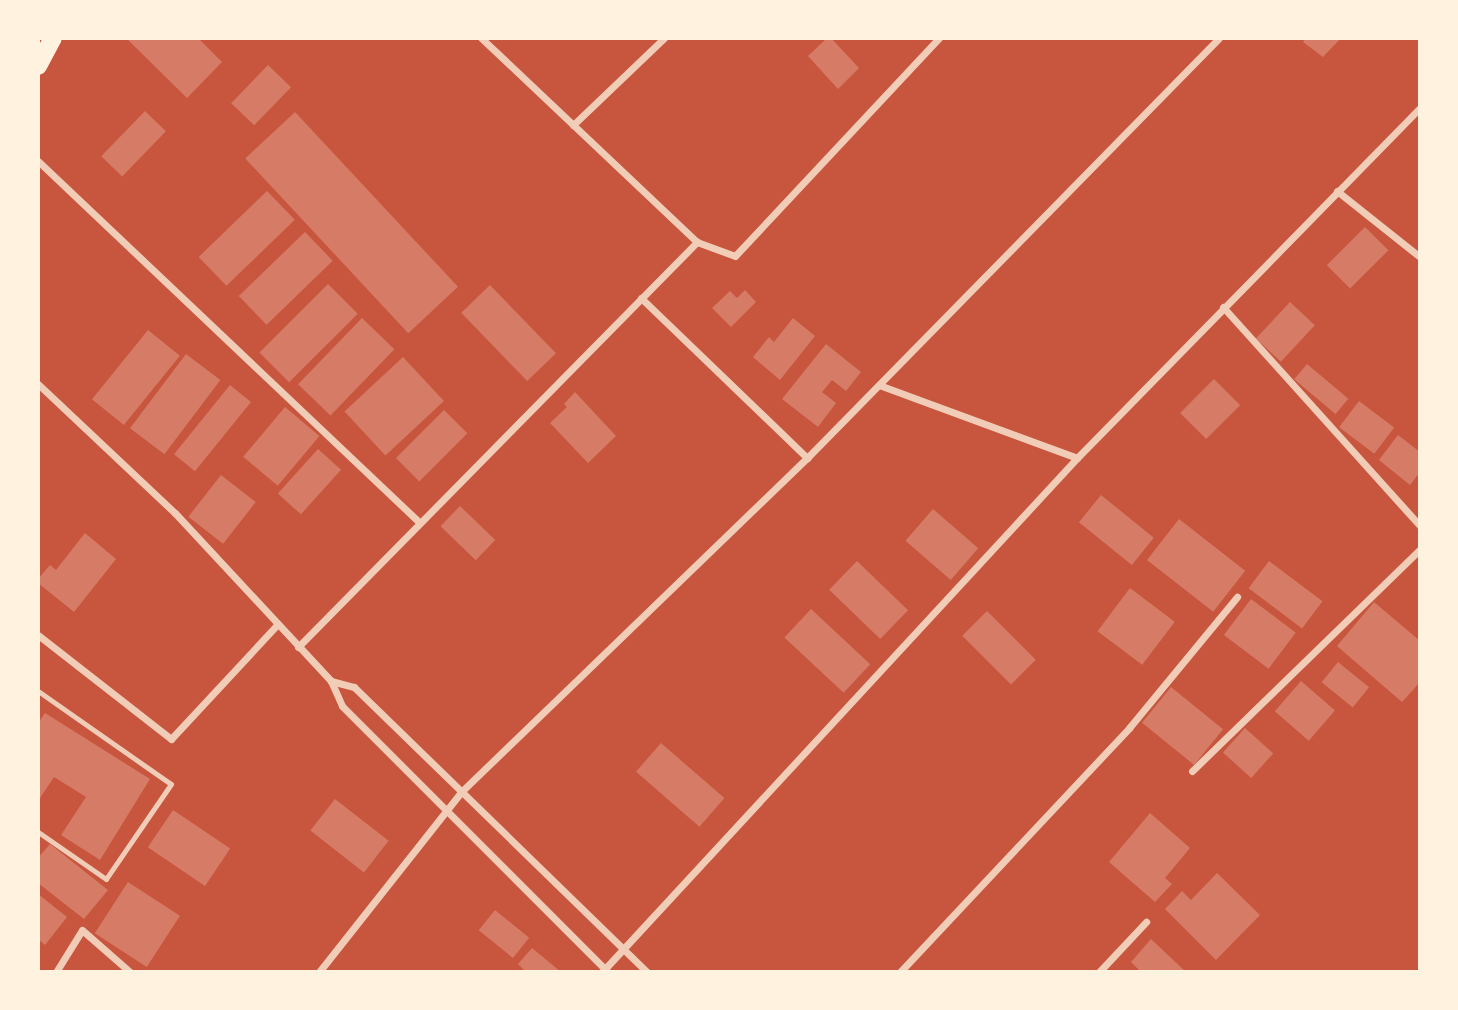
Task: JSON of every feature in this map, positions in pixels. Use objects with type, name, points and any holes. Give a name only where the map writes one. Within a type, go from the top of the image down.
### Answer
[{"type":"main road","points":[[38,66],[53,38]]},
{"type":"street","points":[[481,38],[696,242],[735,256],[939,38]]},
{"type":"street","points":[[573,125],[664,38]]},
{"type":"street","points":[[319,971],[461,792],[807,458],[1219,38]]},
{"type":"street","points":[[38,384],[174,513],[331,681],[342,706],[605,970],[623,946],[1077,458],[1419,108]]},
{"type":"street","points":[[38,161],[419,522]]},
{"type":"street","points":[[1337,191],[1419,257]]},
{"type":"street","points":[[298,647],[696,242]]},
{"type":"street","points":[[641,298],[807,458]]},
{"type":"street","points":[[1223,307],[1419,526]]},
{"type":"street","points":[[879,385],[1077,458]]},
{"type":"street","points":[[1192,771],[1419,549]]},
{"type":"street","points":[[900,971],[1129,727],[1237,597]]},
{"type":"street","points":[[38,635],[171,739],[277,625]]},
{"type":"street","points":[[331,681],[354,687],[647,971]]},
{"type":"street","points":[[1099,971],[1146,922]]},
{"type":"street","points":[[56,971],[82,930],[130,971]]},
{"type":"lane","points":[[38,691],[171,783],[106,879],[38,832]]},
{"type":"building","points":[[126,38],[198,38],[222,62],[187,98]]},
{"type":"building","points":[[827,38],[831,38],[859,68],[838,89],[808,56]]},
{"type":"building","points":[[1306,38],[1341,38],[1323,57],[1303,42]]},
{"type":"building","points":[[268,65],[291,87],[254,125],[231,103]]},
{"type":"building","points":[[145,111],[166,131],[122,176],[101,156]]},
{"type":"building","points":[[295,112],[458,287],[408,333],[245,158]]},
{"type":"building","points":[[267,191],[295,220],[226,286],[199,257]]},
{"type":"building","points":[[1365,227],[1388,250],[1350,289],[1327,265]]},
{"type":"building","points":[[305,232],[333,261],[267,325],[239,296]]},
{"type":"building","points":[[328,284],[358,314],[289,382],[259,353]]},
{"type":"building","points":[[490,285],[556,353],[527,381],[461,313]]},
{"type":"building","points":[[745,290],[756,302],[731,327],[712,308],[730,291],[737,298]]},
{"type":"building","points":[[1290,302],[1315,325],[1281,362],[1256,339]]},
{"type":"building","points":[[362,318],[394,349],[330,415],[298,384]]},
{"type":"building","points":[[793,318],[815,336],[780,380],[753,357],[769,337],[774,342]]},
{"type":"building","points":[[148,330],[180,356],[124,425],[92,399]]},
{"type":"building","points":[[826,344],[861,372],[846,391],[832,380],[822,392],[836,403],[818,427],[782,399]]},
{"type":"building","points":[[186,354],[220,380],[164,454],[130,428]]},
{"type":"building","points":[[403,357],[444,401],[385,455],[344,412]]},
{"type":"building","points":[[1307,364],[1348,399],[1336,414],[1294,379]]},
{"type":"building","points":[[1214,379],[1240,405],[1206,439],[1180,413]]},
{"type":"building","points":[[230,385],[251,402],[195,471],[174,454]]},
{"type":"building","points":[[575,392],[616,436],[588,463],[550,423],[567,407],[564,404]]},
{"type":"building","points":[[1359,401],[1394,427],[1374,454],[1339,427]]},
{"type":"building","points":[[285,407],[319,436],[278,486],[243,457]]},
{"type":"building","points":[[444,410],[467,433],[419,481],[396,458]]},
{"type":"building","points":[[1398,435],[1420,452],[1420,472],[1410,485],[1379,460]]},
{"type":"building","points":[[318,449],[341,470],[301,514],[278,494]]},
{"type":"building","points":[[221,475],[256,502],[223,544],[188,517]]},
{"type":"building","points":[[1101,495],[1154,538],[1132,565],[1079,522]]},
{"type":"building","points":[[460,506],[495,540],[476,560],[441,526]]},
{"type":"building","points":[[933,509],[978,548],[951,580],[905,541]]},
{"type":"building","points":[[1179,519],[1245,571],[1213,612],[1147,560]]},
{"type":"building","points":[[85,533],[116,559],[74,612],[38,583],[38,579],[50,565],[56,570]]},
{"type":"building","points":[[857,561],[908,610],[880,639],[829,590]]},
{"type":"building","points":[[1269,561],[1323,601],[1302,628],[1249,588]]},
{"type":"building","points":[[1130,588],[1175,622],[1142,665],[1098,631]]},
{"type":"building","points":[[1251,599],[1296,633],[1269,669],[1224,635]]},
{"type":"building","points":[[1374,602],[1420,641],[1420,682],[1402,702],[1337,646]]},
{"type":"building","points":[[811,609],[870,664],[844,693],[784,638]]},
{"type":"building","points":[[987,611],[1036,660],[1011,685],[962,636]]},
{"type":"building","points":[[1338,662],[1369,687],[1353,707],[1322,682]]},
{"type":"building","points":[[1301,681],[1335,711],[1309,741],[1275,711]]},
{"type":"building","points":[[1171,687],[1223,729],[1194,765],[1142,723]]},
{"type":"building","points":[[45,713],[150,779],[100,860],[61,835],[86,797],[54,777],[38,801],[38,723]]},
{"type":"building","points":[[1245,728],[1273,753],[1251,778],[1223,753]]},
{"type":"building","points":[[661,743],[724,798],[699,827],[636,772]]},
{"type":"building","points":[[335,799],[389,841],[364,872],[310,831]]},
{"type":"building","points":[[173,810],[230,849],[205,886],[148,847]]},
{"type":"building","points":[[1150,813],[1190,848],[1165,878],[1172,884],[1155,902],[1109,862]]},
{"type":"building","points":[[50,844],[108,890],[84,919],[38,883],[38,858]]},
{"type":"building","points":[[1217,873],[1260,915],[1216,960],[1165,909],[1182,891],[1191,900]]},
{"type":"building","points":[[128,882],[180,916],[147,967],[95,933]]},
{"type":"building","points":[[38,894],[67,917],[45,945],[38,939]]},
{"type":"building","points":[[495,910],[529,938],[513,958],[479,930]]},
{"type":"building","points":[[1151,939],[1186,972],[1141,972],[1131,962]]},
{"type":"building","points":[[532,948],[561,972],[526,972],[518,964]]}]
